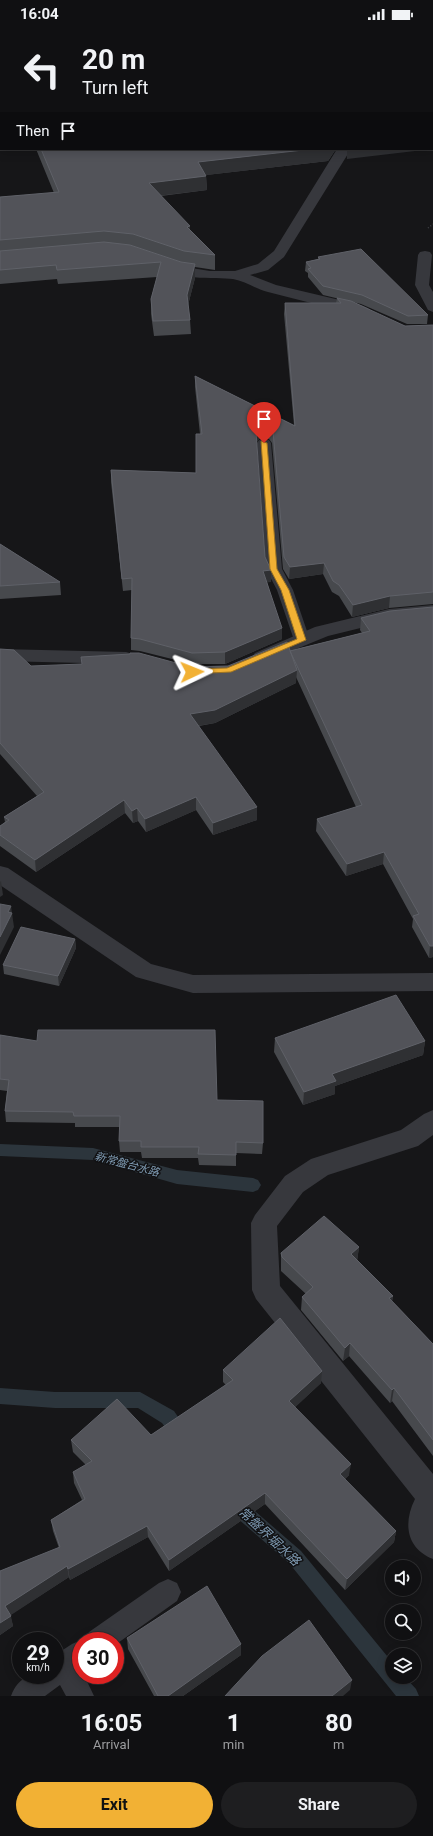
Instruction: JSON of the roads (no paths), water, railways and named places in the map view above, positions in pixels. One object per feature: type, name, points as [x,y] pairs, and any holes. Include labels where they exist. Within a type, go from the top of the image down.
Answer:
[{"type":"street","points":[[154,261],[182,271],[210,276],[236,275],[262,267],[279,254],[343,150]]},
{"type":"street","points":[[425,255],[422,285],[433,307]]},
{"type":"street","points":[[236,275],[272,288],[356,308],[377,318]]},
{"type":"street","points":[[248,663],[322,631],[389,615],[433,611]]},
{"type":"street","points":[[0,655],[140,658]]},
{"type":"street","points":[[0,874],[144,971],[193,984],[433,982]]},
{"type":"street","points":[[433,1121],[409,1138],[320,1167],[294,1184],[264,1223],[266,1290],[432,1496],[424,1513],[423,1531],[433,1544]]},
{"type":"lane","points":[[264,443],[274,569],[285,590],[302,640]]},
{"type":"lane","points":[[111,1632],[168,1592]]},
{"type":"lane","points":[[64,1668],[81,1696]]},
{"type":"lane","points":[[24,1696],[40,1684]]},
{"type":"waterway","name":"新常盤台水路","points":[[0,1150],[93,1154],[177,1177],[253,1185]]},
{"type":"waterway","name":"常盤界堀水路","points":[[0,1396],[55,1400],[140,1400],[168,1417],[182,1436]]},
{"type":"waterway","name":"常盤界堀水路","points":[[235,1505],[295,1557],[409,1696]]}]
